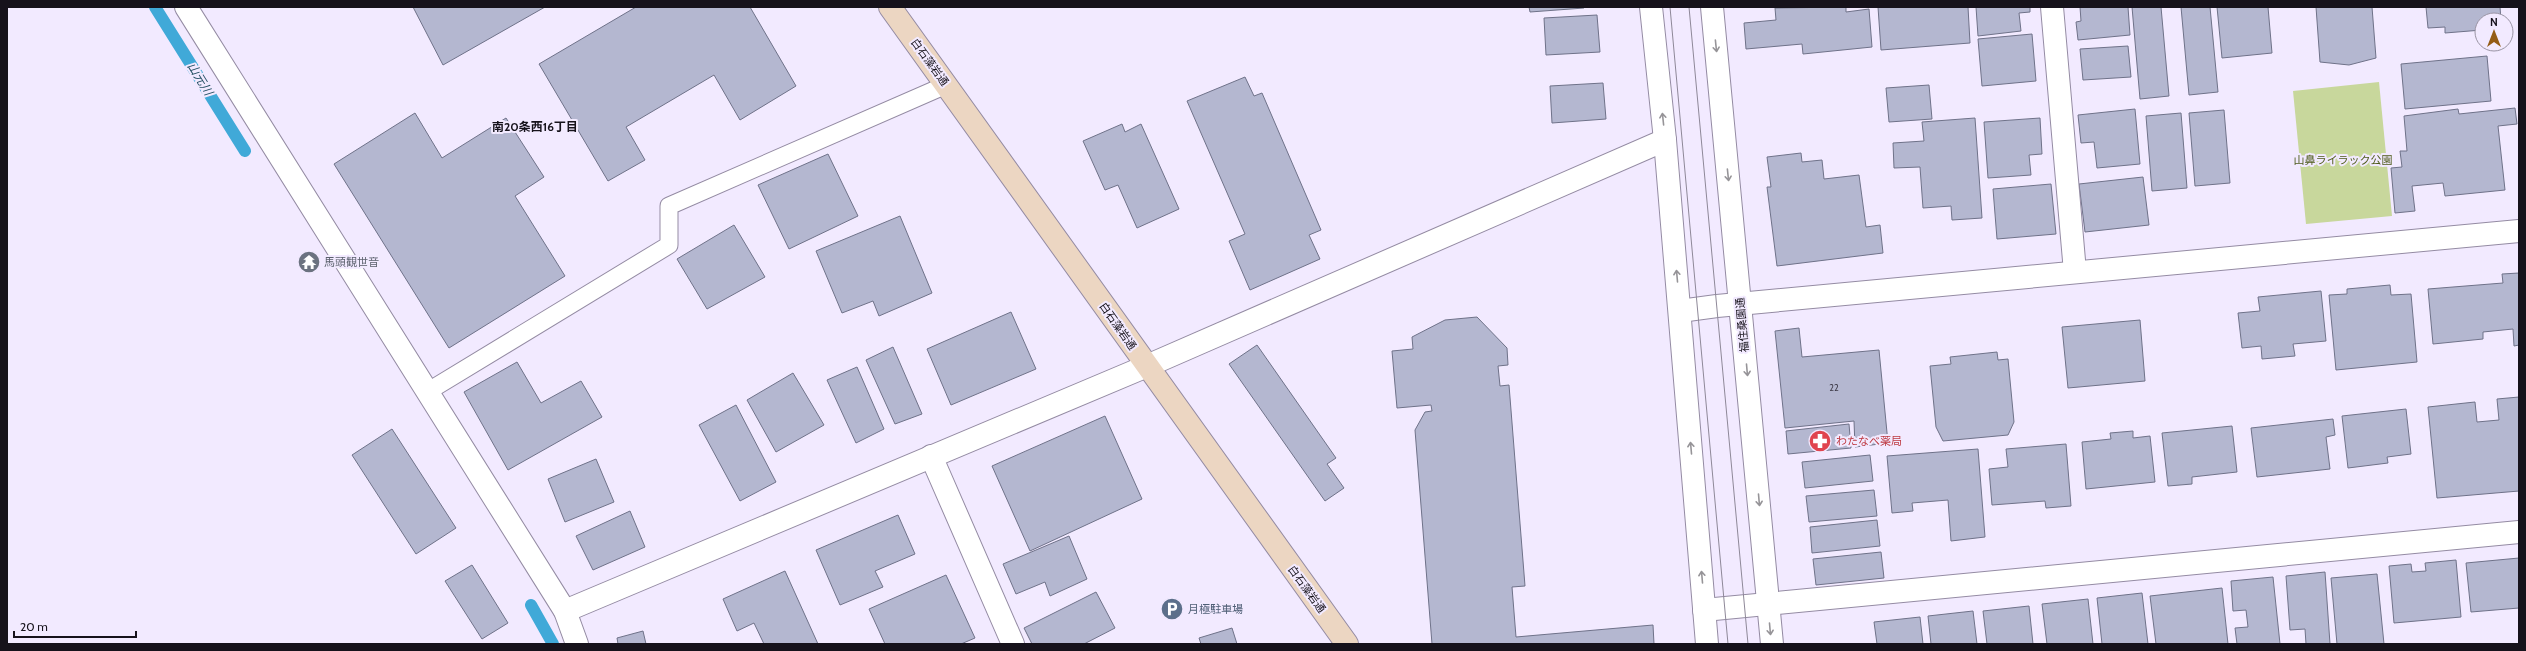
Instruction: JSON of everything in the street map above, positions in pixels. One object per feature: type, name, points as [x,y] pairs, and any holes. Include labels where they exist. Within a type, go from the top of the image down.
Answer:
[{"type":"main road","name":"白石藻岩通","points":[[890,7],[1347,644]]},
{"type":"street","points":[[186,7],[565,611],[577,644]]},
{"type":"street","points":[[1651,7],[1665,140],[1707,644]]},
{"type":"street","name":"福住桑園通","points":[[1712,7],[1772,644]]},
{"type":"street","points":[[2052,7],[2075,272]]},
{"type":"street","points":[[565,611],[1147,366],[1665,140]]},
{"type":"street","points":[[1680,311],[2075,272],[2519,231]]},
{"type":"street","points":[[931,456],[1013,644]]},
{"type":"street","points":[[1704,610],[2519,532]]},
{"type":"lane","points":[[427,392],[669,244],[669,206],[946,85]]},
{"type":"green space","name":"山鼻ライラック公園","points":[[2379,82],[2392,216],[2306,224],[2293,91]]},
{"type":"building","points":[[413,7],[545,7],[443,65]]},
{"type":"building","points":[[636,7],[750,7],[796,86],[740,120],[714,75],[626,127],[645,160],[608,181],[539,64]]},
{"type":"building","points":[[1529,7],[1584,7],[1584,8],[1530,12]]},
{"type":"building","points":[[1846,7],[1846,12],[1869,9],[1872,47],[1803,54],[1802,44],[1746,49],[1744,23],[1776,20],[1775,8]]},
{"type":"building","points":[[1878,7],[1968,7],[1970,43],[1881,50]]},
{"type":"building","points":[[1976,7],[2030,7],[2030,12],[2019,13],[2021,31],[1978,36]]},
{"type":"building","points":[[2080,7],[2128,7],[2130,35],[2078,40],[2076,22],[2081,21]]},
{"type":"building","points":[[2132,7],[2161,7],[2169,96],[2140,99]]},
{"type":"building","points":[[2181,7],[2210,7],[2218,92],[2189,95]]},
{"type":"building","points":[[2217,7],[2268,7],[2272,53],[2222,58]]},
{"type":"building","points":[[2316,7],[2372,7],[2376,58],[2349,65],[2320,62]]},
{"type":"building","points":[[2426,7],[2500,7],[2500,12],[2474,12],[2474,31],[2445,33],[2445,27],[2428,28]]},
{"type":"building","points":[[1597,15],[1600,52],[1546,55],[1544,18]]},
{"type":"building","points":[[2032,34],[2036,81],[1982,86],[1978,39]]},
{"type":"building","points":[[2128,46],[2131,77],[2083,80],[2080,49]]},
{"type":"building","points":[[2487,56],[2491,101],[2405,109],[2401,64]]},
{"type":"building","points":[[1245,77],[1254,96],[1262,93],[1321,230],[1309,235],[1320,259],[1250,290],[1229,241],[1245,234],[1187,101]]},
{"type":"building","points":[[1603,83],[1606,119],[1552,123],[1550,86]]},
{"type":"building","points":[[1929,85],[1932,119],[1889,122],[1886,88]]},
{"type":"building","points":[[2515,108],[2517,124],[2498,126],[2505,190],[2445,196],[2443,183],[2412,186],[2415,211],[2395,213],[2391,168],[2402,167],[2400,151],[2407,151],[2404,116],[2458,109],[2459,114]]},
{"type":"building","points":[[2135,109],[2140,164],[2097,168],[2094,142],[2081,143],[2078,115]]},
{"type":"building","points":[[2224,110],[2230,183],[2195,186],[2189,113]]},
{"type":"building","points":[[415,113],[442,158],[506,118],[544,177],[515,196],[565,276],[449,348],[334,164]]},
{"type":"building","points":[[2181,113],[2187,188],[2152,191],[2146,116]]},
{"type":"building","points":[[1975,118],[1982,218],[1952,220],[1951,206],[1923,208],[1920,167],[1894,168],[1893,143],[1924,141],[1922,122]]},
{"type":"building","points":[[2040,118],[2042,154],[2029,155],[2031,175],[1988,178],[1984,122]]},
{"type":"building","points":[[1122,124],[1125,132],[1141,124],[1179,209],[1137,228],[1118,185],[1105,190],[1083,141]]},
{"type":"building","points":[[1801,153],[1802,162],[1822,160],[1824,179],[1859,175],[1866,227],[1880,225],[1883,253],[1777,266],[1767,187],[1771,187],[1767,157]]},
{"type":"building","points":[[828,154],[858,216],[789,249],[758,185]]},
{"type":"building","points":[[2143,177],[2149,225],[2085,232],[2079,184]]},
{"type":"building","points":[[2051,184],[2056,234],[1997,239],[1993,189]]},
{"type":"building","points":[[900,216],[932,293],[879,316],[873,301],[842,313],[816,251]]},
{"type":"building","points":[[734,225],[765,277],[707,309],[677,259]]},
{"type":"building","points":[[2519,273],[2519,345],[2514,346],[2513,329],[2483,332],[2483,339],[2433,344],[2428,289],[2503,283],[2502,274]]},
{"type":"building","points":[[2390,285],[2391,295],[2411,294],[2417,362],[2336,370],[2329,295],[2347,294],[2347,289]]},
{"type":"building","points":[[2321,291],[2326,341],[2293,344],[2295,356],[2262,359],[2261,346],[2242,348],[2238,313],[2260,311],[2258,297]]},
{"type":"building","points":[[1011,312],[1036,369],[951,405],[927,349]]},
{"type":"building","points":[[1477,317],[1507,348],[1508,365],[1498,366],[1500,386],[1509,385],[1525,586],[1512,587],[1516,637],[1653,625],[1654,644],[1432,644],[1415,430],[1425,412],[1432,411],[1431,405],[1397,408],[1392,351],[1413,349],[1412,337],[1445,320]]},
{"type":"building","points":[[2140,320],[2145,381],[2068,388],[2062,327]]},
{"type":"building","points":[[1799,328],[1802,357],[1879,350],[1888,443],[1855,447],[1854,421],[1785,428],[1775,331]]},
{"type":"building","points":[[1257,345],[1336,458],[1327,464],[1344,488],[1325,501],[1229,364]]},
{"type":"building","points":[[893,347],[922,414],[895,424],[866,360]]},
{"type":"building","points":[[1997,352],[1998,360],[2008,359],[2014,422],[2008,435],[1943,441],[1936,427],[1930,366],[1951,364],[1950,357]]},
{"type":"building","points":[[517,362],[541,403],[581,381],[602,417],[508,470],[464,392]]},
{"type":"building","points":[[857,367],[884,429],[856,443],[827,380]]},
{"type":"building","points":[[793,373],[824,425],[776,452],[747,400]]},
{"type":"building","points":[[2519,397],[2519,491],[2437,498],[2428,407],[2475,402],[2477,422],[2499,420],[2497,399]]},
{"type":"building","points":[[736,405],[776,482],[740,501],[699,425]]},
{"type":"building","points":[[2406,409],[2411,454],[2387,457],[2388,463],[2348,468],[2342,416]]},
{"type":"building","points":[[1105,416],[1142,499],[1030,551],[992,466]]},
{"type":"building","points":[[2333,419],[2335,435],[2326,437],[2330,469],[2257,477],[2251,428]]},
{"type":"building","points":[[1849,424],[1851,448],[1788,454],[1786,431]]},
{"type":"building","points":[[2232,426],[2237,472],[2192,477],[2192,484],[2168,486],[2162,433]]},
{"type":"building","points":[[392,429],[456,528],[416,554],[352,455]]},
{"type":"building","points":[[2133,431],[2133,438],[2150,436],[2155,482],[2086,489],[2082,442],[2111,439],[2110,433]]},
{"type":"building","points":[[2066,444],[2071,506],[2046,508],[2045,501],[1992,505],[1989,469],[2008,467],[2006,449]]},
{"type":"building","points":[[1978,449],[1985,537],[1951,541],[1948,500],[1912,503],[1913,511],[1892,513],[1887,456]]},
{"type":"building","points":[[1870,455],[1873,481],[1805,488],[1802,462]]},
{"type":"building","points":[[596,459],[614,502],[565,522],[548,479]]},
{"type":"building","points":[[1874,490],[1877,516],[1809,522],[1806,496]]},
{"type":"building","points":[[630,511],[645,547],[593,570],[576,536]]},
{"type":"building","points":[[898,515],[915,554],[875,571],[883,587],[840,605],[816,550]]},
{"type":"building","points":[[1877,520],[1880,546],[1812,553],[1810,527]]},
{"type":"building","points":[[1069,536],[1087,579],[1050,596],[1045,582],[1016,594],[1003,564]]},
{"type":"building","points":[[1881,552],[1884,578],[1816,585],[1813,559]]},
{"type":"building","points":[[2519,558],[2519,608],[2471,612],[2466,563]]},
{"type":"building","points":[[2456,560],[2461,617],[2394,623],[2389,566],[2411,564],[2412,572],[2426,571],[2425,563]]},
{"type":"building","points":[[472,565],[508,623],[482,639],[445,581]]},
{"type":"building","points":[[785,571],[818,644],[764,644],[754,623],[737,631],[723,599]]},
{"type":"building","points":[[2325,572],[2330,644],[2306,644],[2305,629],[2290,630],[2286,576]]},
{"type":"building","points":[[2377,574],[2384,644],[2337,644],[2331,578]]},
{"type":"building","points":[[946,575],[975,638],[961,644],[885,644],[869,609]]},
{"type":"building","points":[[2273,577],[2280,644],[2237,644],[2235,628],[2248,627],[2246,610],[2233,611],[2231,581]]},
{"type":"building","points":[[2222,588],[2228,644],[2156,644],[2150,596]]},
{"type":"building","points":[[1096,592],[1115,628],[1084,644],[1032,644],[1024,628]]},
{"type":"building","points":[[2142,593],[2148,644],[2102,644],[2097,598]]},
{"type":"building","points":[[2088,599],[2093,644],[2047,644],[2042,604]]},
{"type":"building","points":[[2029,606],[2033,644],[1987,644],[1983,611]]},
{"type":"building","points":[[1973,611],[1977,644],[1931,644],[1928,616]]},
{"type":"building","points":[[1920,617],[1923,644],[1877,644],[1874,622]]},
{"type":"building","points":[[1232,628],[1237,644],[1201,644],[1199,638]]},
{"type":"building","points":[[643,631],[646,644],[618,644],[617,638]]},
{"type":"waterway","name":"山元川","points":[[155,7],[245,151]]},
{"type":"waterway","name":"山元川","points":[[531,605],[553,644]]},
{"type":"tram line","points":[[1670,7],[1728,644]]},
{"type":"tram line","points":[[1689,7],[1748,644]]},
{"type":"place","name":"馬頭観世音","points":[[309,262]]},
{"type":"place","name":"わたなべ薬局","points":[[1820,441]]},
{"type":"place","name":"月極駐車場","points":[[1172,609]]},
{"type":"district","name":"南20条西16丁目","points":[[535,127]]}]
